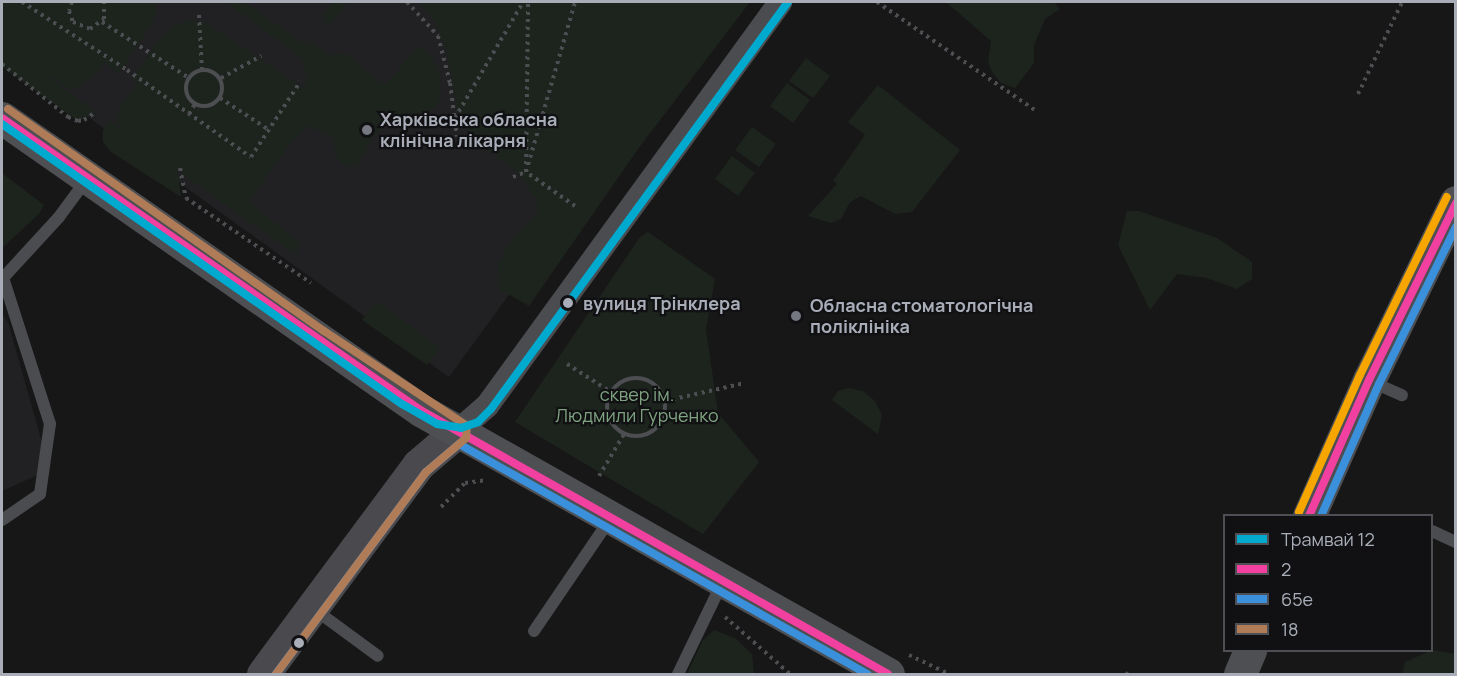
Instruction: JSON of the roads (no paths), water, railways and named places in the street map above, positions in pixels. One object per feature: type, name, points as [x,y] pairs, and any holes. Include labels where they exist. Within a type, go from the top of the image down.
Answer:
[{"type":"main road","points":[[2,118],[423,411],[611,518],[717,593],[888,675]]},
{"type":"main road","points":[[1310,514],[1369,380],[1455,202]]},
{"type":"main road","points":[[1240,675],[1250,652]]},
{"type":"street","points":[[263,675],[311,606],[418,465],[487,406],[780,2]]},
{"type":"lane","points":[[2,520],[40,494],[50,424],[3,278],[59,217],[88,178]]},
{"type":"lane","points":[[1369,380],[1402,396]]},
{"type":"lane","points":[[534,631],[611,518]]},
{"type":"lane","points":[[1433,532],[1455,542]]},
{"type":"lane","points":[[678,675],[717,593]]},
{"type":"lane","points":[[311,606],[378,656]]},
{"type":"tram line","name":"12","points":[[2,124],[402,404],[437,424],[461,428],[478,422],[491,409],[788,2]]},
{"type":"place","name":"Харківська обласна клінічна лікарня","points":[[367,130]]},
{"type":"place","name":"вулиця Трінклера","points":[[568,303]]},
{"type":"place","name":"Обласна стоматологічна поліклініка","points":[[796,316]]},
{"type":"park label","name":"сквер ім. Людмили Гурченко","points":[[637,405]]}]
